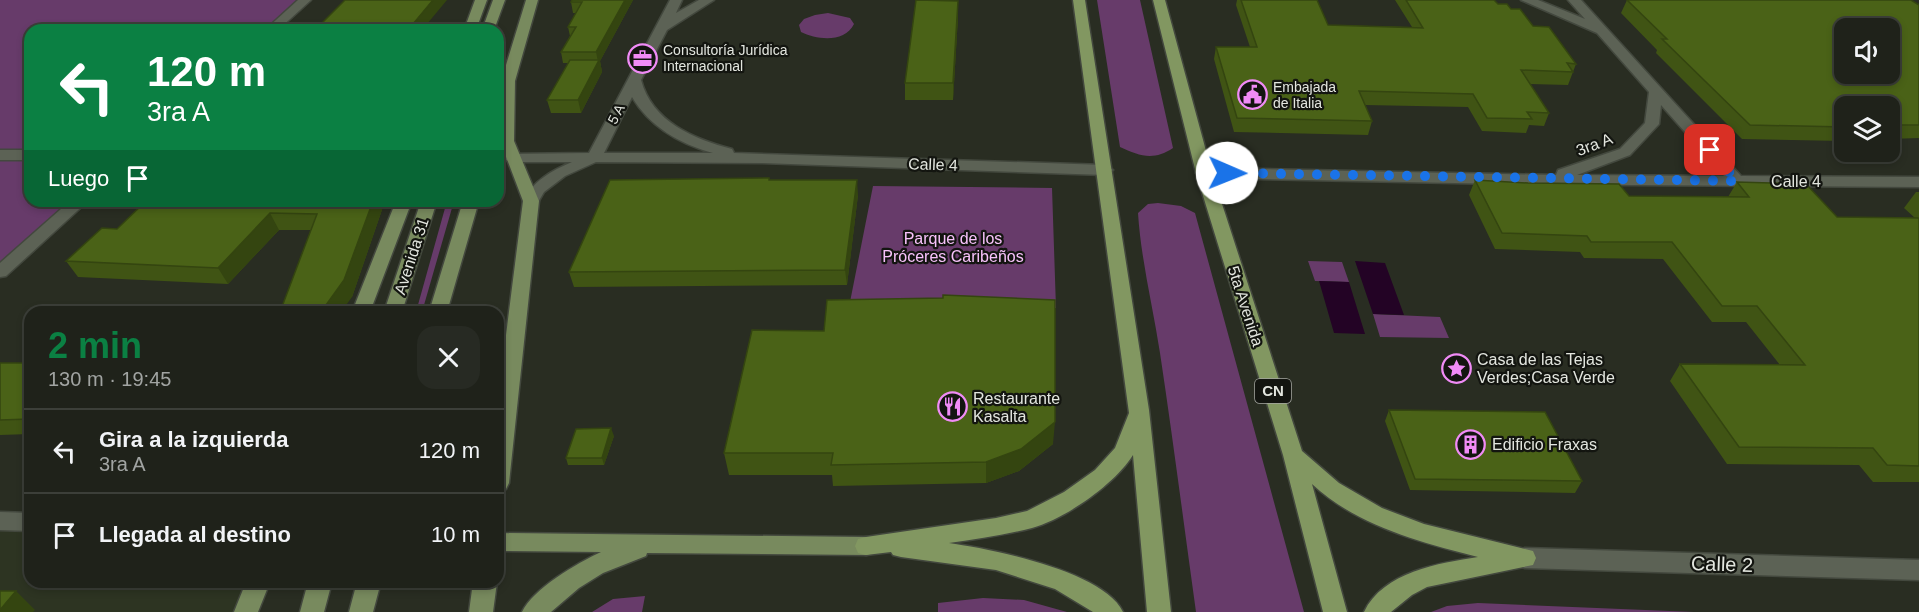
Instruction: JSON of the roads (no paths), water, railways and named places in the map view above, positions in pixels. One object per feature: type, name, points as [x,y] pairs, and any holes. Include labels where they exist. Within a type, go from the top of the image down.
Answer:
[{"type":"highway","points":[[1078,0],[1139,411],[1159,612]]},
{"type":"highway","name":"5ta Avenida","points":[[1159,0],[1204,173],[1293,455],[1335,612]]},
{"type":"highway","points":[[866,546],[996,527],[1032,519],[1072,498],[1103,476],[1124,452],[1139,411]]},
{"type":"highway","points":[[1293,455],[1332,489],[1361,507],[1440,539],[1525,558]]},
{"type":"highway","points":[[866,546],[961,555],[1025,567],[1084,592],[1111,612]]},
{"type":"highway","points":[[1376,612],[1382,603],[1403,588],[1429,576],[1525,558]]},
{"type":"main road","points":[[472,24],[481,0]]},
{"type":"main road","points":[[490,24],[499,0]]},
{"type":"main road","points":[[504,92],[532,0]]},
{"type":"main road","points":[[504,432],[531,201],[507,141],[508,79]]},
{"type":"main road","points":[[363,306],[402,207]]},
{"type":"main road","name":"Avenida 31","points":[[395,306],[427,207]]},
{"type":"main road","points":[[440,306],[469,207]]},
{"type":"main road","points":[[504,542],[866,546]]},
{"type":"main road","points":[[534,612],[566,584],[608,558],[657,544]]},
{"type":"main road","points":[[246,612],[256,588]]},
{"type":"main road","points":[[312,612],[318,588]]},
{"type":"main road","points":[[361,612],[367,588]]},
{"type":"main road","points":[[481,612],[484,588]]},
{"type":"street","points":[[278,24],[305,0]]},
{"type":"street","name":"5 A","points":[[594,157],[676,0]]},
{"type":"street","points":[[660,31],[683,13],[708,0]]},
{"type":"street","points":[[1527,0],[1603,32]]},
{"type":"street","points":[[1574,0],[1737,181]]},
{"type":"street","name":"Calle 4","points":[[634,80],[640,101],[660,123],[699,144],[721,151],[761,158]]},
{"type":"street","name":"3ra A","points":[[1503,179],[1574,171],[1625,152],[1652,124],[1656,90]]},
{"type":"street","points":[[0,155],[24,155]]},
{"type":"street","name":"Calle 4","points":[[512,157],[761,158],[1105,170]]},
{"type":"street","points":[[531,201],[537,189],[560,172],[594,157]]},
{"type":"street","name":"Calle 4","points":[[1204,173],[1503,179],[1919,182]]},
{"type":"street","points":[[0,272],[73,207]]},
{"type":"street","points":[[0,522],[24,522]]},
{"type":"street","name":"Calle 2","points":[[1525,558],[1912,571]]},
{"type":"place","name":"Consultoría Jurídica Internacional","points":[[642,58]]},
{"type":"place","name":"Embajada de Italia","points":[[1252,95]]},
{"type":"place","name":"Casa de las Tejas Verdes;Casa Verde","points":[[1456,368]]},
{"type":"place","name":"Restaurante Kasalta","points":[[952,407]]},
{"type":"place","name":"Edificio Fraxas","points":[[1471,444]]},
{"type":"park label","name":"Parque de los Próceres Caribeños","points":[[953,247]]}]
